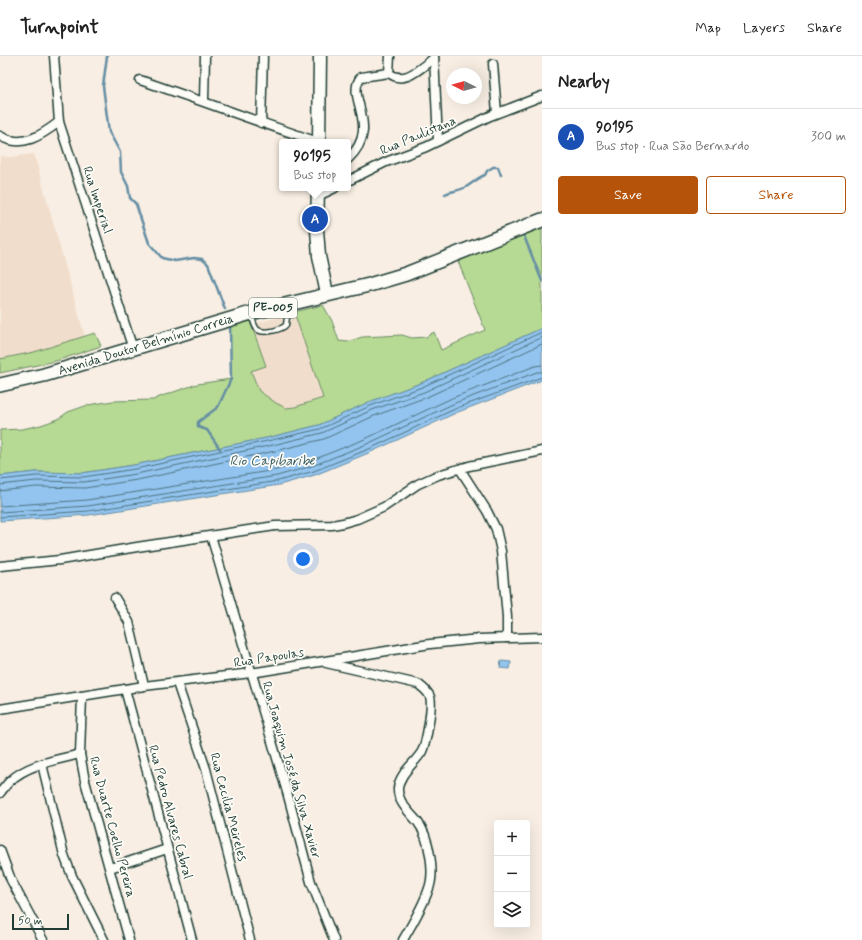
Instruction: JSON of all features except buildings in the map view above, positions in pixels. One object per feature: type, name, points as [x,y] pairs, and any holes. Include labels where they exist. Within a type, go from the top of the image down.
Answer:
[{"type":"main road","name":"Avenida Doutor Belmínio Correia","points":[[0,385],[44,375],[251,313],[369,285],[406,274],[542,220]]},
{"type":"street","name":"Rua Imperial","points":[[54,56],[59,122],[133,349]]},
{"type":"street","points":[[204,101],[205,56]]},
{"type":"street","points":[[261,123],[263,56]]},
{"type":"street","points":[[318,139],[320,56]]},
{"type":"street","points":[[389,73],[390,56]]},
{"type":"street","points":[[351,156],[358,148],[363,134],[362,116],[358,98],[358,82],[361,77],[389,73],[398,78],[406,77],[414,73],[434,57]]},
{"type":"street","points":[[434,57],[438,142]]},
{"type":"street","points":[[493,64],[497,113]]},
{"type":"street","points":[[140,80],[204,101],[261,123],[309,139]]},
{"type":"street","name":"Rua Paulistana","points":[[351,180],[386,162],[438,142],[497,113],[542,96]]},
{"type":"street","points":[[0,136],[9,140],[35,138],[59,122]]},
{"type":"street","points":[[326,191],[317,230],[318,249],[327,294]]},
{"type":"street","points":[[0,566],[60,560],[275,526],[332,525],[343,523],[357,519],[384,507],[427,479],[460,469],[542,451]]},
{"type":"street","points":[[460,469],[488,511],[496,529],[501,551],[508,638]]},
{"type":"street","name":"Rua Joaquim José da Silva Xavier","points":[[211,536],[287,792],[311,882],[334,940]]},
{"type":"street","points":[[116,598],[129,622],[144,686]]},
{"type":"street","name":"Rua Papoulas","points":[[0,709],[144,686],[251,673],[430,644],[479,639],[542,637]]},
{"type":"street","points":[[322,662],[418,684],[426,690],[430,697],[431,704],[426,741],[422,752],[404,773],[398,790],[400,799],[407,811],[421,826],[428,848],[431,872],[429,890],[403,940]]},
{"type":"street","name":"Rua Cecilia Meireles","points":[[177,683],[206,769],[250,940]]},
{"type":"street","name":"Rua Pedro Alvares Cabral","points":[[125,689],[192,940]]},
{"type":"street","name":"Rua Duarte Coelho Pereira","points":[[82,696],[80,754],[85,781],[129,940]]},
{"type":"street","points":[[0,793],[11,780],[23,772],[42,764],[80,754]]},
{"type":"street","points":[[42,764],[64,855],[72,876],[104,940]]},
{"type":"street","points":[[110,868],[168,849]]},
{"type":"street","points":[[0,850],[11,880],[43,940]]},
{"type":"lane","points":[[251,313],[257,329],[260,331],[265,332],[279,329],[286,325],[288,321],[285,305]]},
{"type":"shaded area","points":[[34,154],[85,337],[34,352],[0,359],[0,156],[10,157]]},
{"type":"shaded area","points":[[294,312],[323,398],[295,407],[286,408],[277,404],[259,391],[251,371],[266,366],[251,325]]},
{"type":"green space","points":[[542,228],[542,328],[421,383],[369,402],[319,425],[271,437],[134,465],[82,473],[36,472],[0,476],[0,430],[22,429],[41,425],[58,419],[68,412],[88,405],[113,401],[153,400],[197,384],[231,379],[230,327],[240,323],[250,321],[266,366],[251,371],[259,391],[286,408],[295,407],[323,398],[294,312],[323,305],[332,321],[339,341],[348,342],[362,337],[402,335],[412,338],[426,337],[434,332],[441,350],[485,330],[458,261]]},
{"type":"green space","points":[[95,333],[101,346],[56,361],[0,373],[0,359],[34,352]]},
{"type":"water","name":"Rio Capibaribe","points":[[542,328],[542,380],[458,412],[371,452],[315,475],[279,485],[89,515],[0,521],[0,476],[36,472],[82,473],[134,465],[271,437],[319,425],[369,402],[421,383]]},
{"type":"water","points":[[501,661],[511,662],[510,669],[500,668]]},
{"type":"waterway","points":[[107,56],[103,86],[109,132],[120,152],[121,172],[128,186],[130,198],[136,204],[149,243],[162,258],[175,261],[194,258],[202,259],[208,264],[225,309]]},
{"type":"waterway","points":[[445,194],[462,189],[485,175],[487,171],[493,167],[498,167],[501,175]]},
{"type":"waterway","points":[[524,236],[542,281]]},
{"type":"waterway","points":[[220,449],[207,430],[198,427],[198,422],[218,407],[231,379],[230,327]]},
{"type":"place","name":"90195","points":[[315,219]]}]
